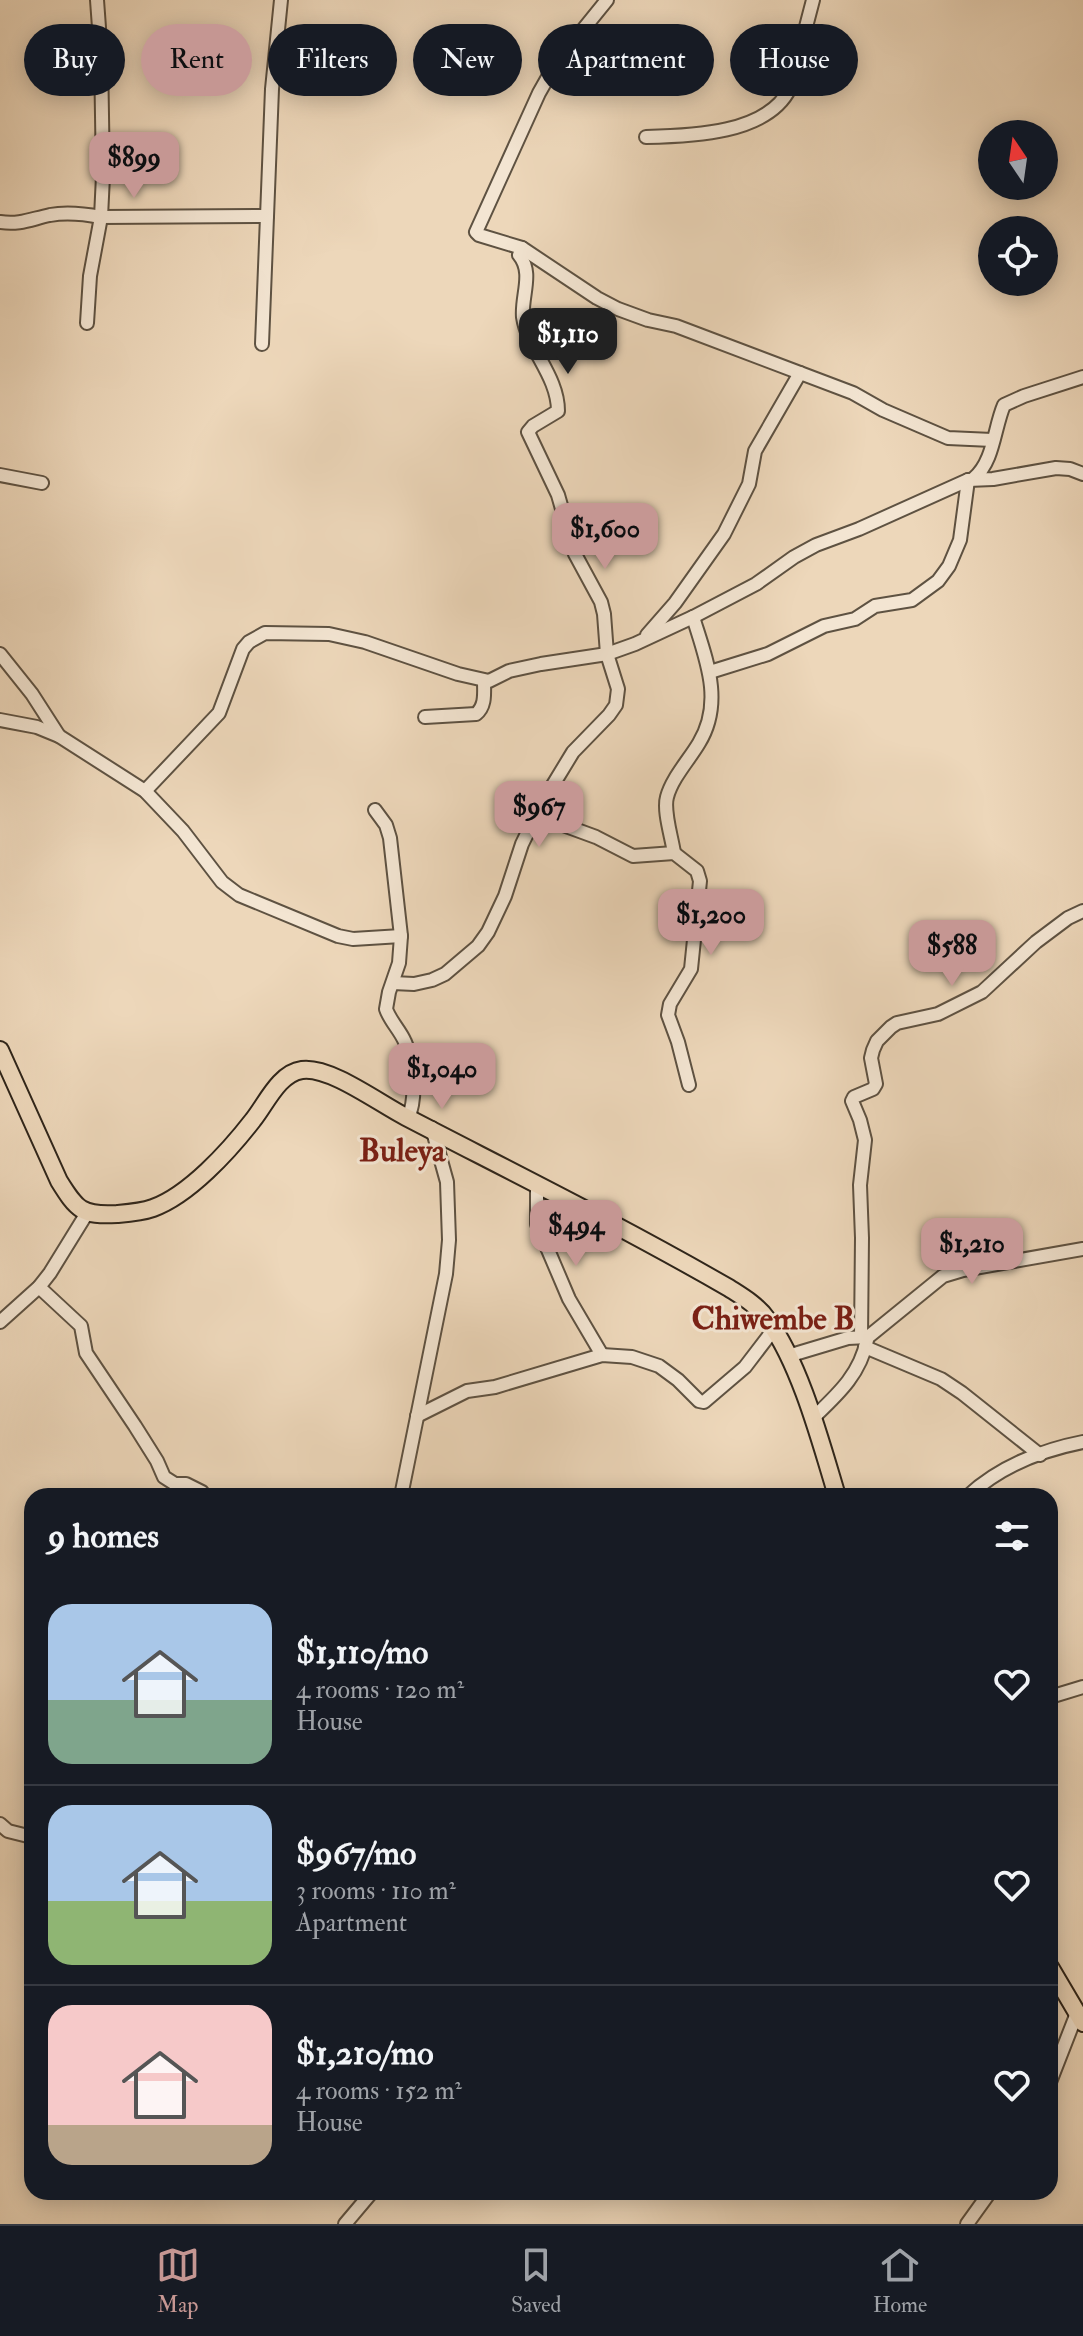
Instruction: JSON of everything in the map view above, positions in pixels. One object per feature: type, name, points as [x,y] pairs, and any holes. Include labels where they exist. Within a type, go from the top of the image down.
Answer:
[{"type":"main road","points":[[0,1050],[4,1074],[59,1181],[69,1197],[87,1213],[103,1215],[143,1210],[183,1192],[239,1138],[281,1082],[297,1071],[319,1070],[537,1183],[752,1303],[774,1329],[788,1356],[834,1488]]},
{"type":"main road","points":[[1058,1981],[1080,2018]]},
{"type":"street","points":[[87,323],[90,276],[101,217],[103,145],[97,0]]},
{"type":"street","points":[[262,344],[272,89],[281,0]]},
{"type":"street","points":[[607,0],[562,56],[539,93],[476,232],[522,248],[618,309],[676,326],[853,393],[883,410],[948,438],[992,440]]},
{"type":"street","points":[[646,137],[724,130],[762,117],[773,109],[790,88],[813,0]]},
{"type":"street","points":[[0,222],[17,224],[54,214],[101,217],[267,216]]},
{"type":"street","points":[[393,983],[414,984],[432,980],[445,974],[478,946],[505,896],[522,844],[536,815],[573,752],[616,705],[618,689],[607,654],[601,602],[575,554],[558,495],[528,432],[558,411],[558,403],[548,372],[534,349],[525,324],[523,314],[527,279],[524,261],[519,255],[522,248]]},
{"type":"street","points":[[635,644],[645,638],[675,603],[724,534],[749,484],[755,451],[800,373]]},
{"type":"street","points":[[145,791],[219,713],[243,649],[265,633],[329,634],[365,642],[484,681],[509,671],[607,654],[693,617],[756,584],[816,545],[971,479],[984,468],[1004,405],[1083,377]]},
{"type":"street","points":[[971,479],[993,479],[1056,468],[1083,474]]},
{"type":"street","points":[[0,475],[42,483]]},
{"type":"street","points":[[710,672],[760,658],[824,626],[855,619],[875,606],[907,602],[938,581],[949,566],[960,540],[971,479]]},
{"type":"street","points":[[674,853],[666,798],[710,719],[712,696],[710,672],[693,617]]},
{"type":"street","points":[[0,654],[32,694],[59,736]]},
{"type":"street","points":[[425,717],[476,714],[483,703],[484,681]]},
{"type":"street","points":[[0,720],[37,727],[59,736],[145,791],[183,831],[222,882],[239,895],[338,936],[353,939],[401,936]]},
{"type":"street","points":[[375,810],[386,825],[390,838],[401,936],[399,963],[386,1009],[404,1039],[409,1055],[414,1093],[408,1118]]},
{"type":"street","points":[[536,815],[596,837],[633,856],[674,853],[697,871],[700,881],[691,969],[670,1004],[668,1015],[689,1085]]},
{"type":"street","points":[[812,1419],[846,1385],[862,1360],[865,1340],[860,1185],[865,1140],[852,1101],[875,1087],[871,1058],[877,1041],[897,1023],[938,1014],[982,992],[1036,942],[1068,918],[1083,911]]},
{"type":"street","points":[[403,1488],[446,1274],[449,1240],[447,1182],[432,1128]]},
{"type":"street","points":[[537,1183],[537,1224],[569,1299],[602,1355]]},
{"type":"street","points":[[0,1322],[39,1287],[87,1213]]},
{"type":"street","points":[[865,1340],[943,1276],[1083,1249]]},
{"type":"street","points":[[39,1287],[81,1326],[86,1353],[135,1426],[164,1477],[175,1484],[194,1488]]},
{"type":"street","points":[[417,1416],[467,1391],[495,1387],[602,1355],[632,1357],[659,1366],[704,1402],[745,1367],[774,1329]]},
{"type":"street","points":[[788,1356],[848,1338],[865,1340],[941,1379],[1040,1455]]},
{"type":"street","points":[[979,1488],[1022,1461],[1083,1442]]},
{"type":"street","points":[[1058,1695],[1083,1687]]},
{"type":"street","points":[[0,1824],[8,1831],[24,1835]]},
{"type":"street","points":[[1058,2065],[1080,2018]]},
{"type":"street","points":[[345,2224],[365,2200]]},
{"type":"street","points":[[967,2224],[984,2200]]},
{"type":"district","name":"Buleya","points":[[402,1151]]},
{"type":"district","name":"Chiwembe B","points":[[773,1319]]}]
